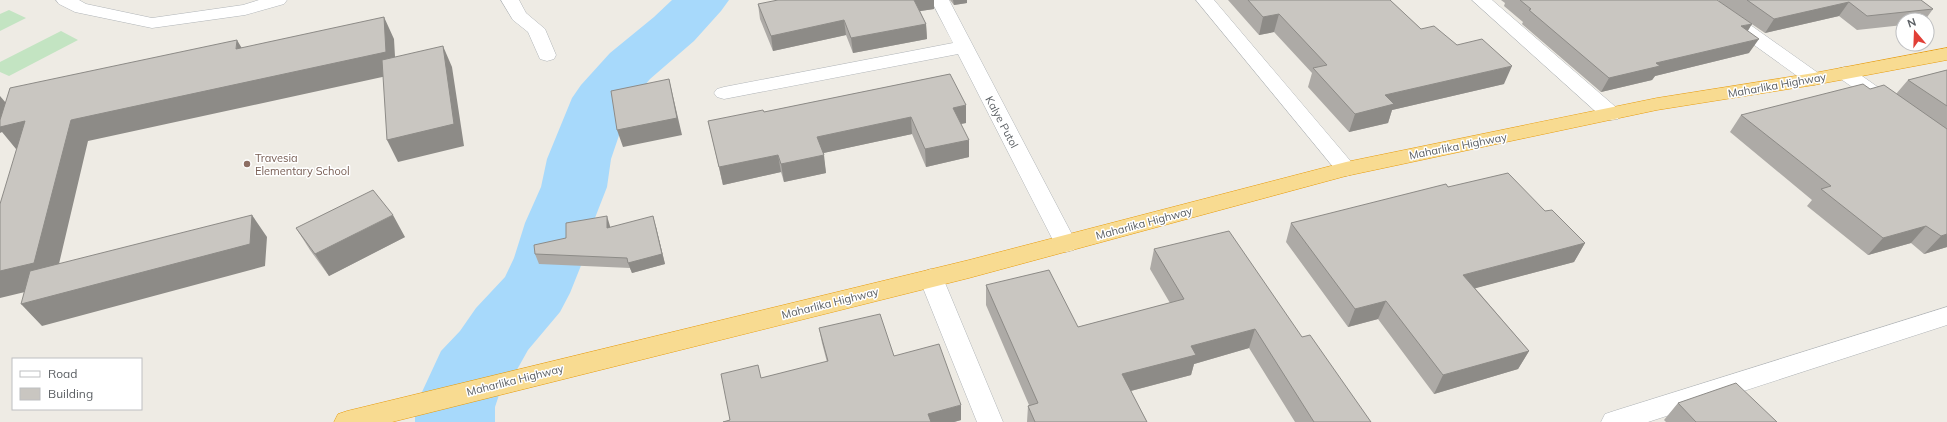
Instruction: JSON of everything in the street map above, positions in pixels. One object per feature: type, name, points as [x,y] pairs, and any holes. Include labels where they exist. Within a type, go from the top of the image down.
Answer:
[{"type":"highway","name":"Maharlika Highway","points":[[347,422],[1066,244],[1346,168],[1657,104],[1814,79],[1947,54]]},
{"type":"street","points":[[65,0],[81,8],[152,23],[245,10],[278,0]]},
{"type":"street","points":[[510,0],[519,16],[536,29],[547,55]]},
{"type":"street","name":"Kalye Putol","points":[[940,0],[1066,244]]},
{"type":"street","points":[[1205,0],[1346,168]]},
{"type":"street","points":[[1480,0],[1611,114]]},
{"type":"street","points":[[1702,0],[1814,79]]},
{"type":"street","points":[[724,93],[963,47]]},
{"type":"street","points":[[1845,73],[1902,113]]},
{"type":"street","points":[[931,278],[990,422]]},
{"type":"street","points":[[1614,422],[1947,316]]},
{"type":"green space","points":[[9,10],[26,18],[0,31],[0,14]]},
{"type":"green space","points":[[61,31],[78,40],[9,76],[0,72],[0,62]]},
{"type":"building","points":[[778,0],[914,0],[926,24],[851,38],[844,20],[771,36],[758,4]]},
{"type":"building","points":[[1248,0],[1390,0],[1421,29],[1434,26],[1457,45],[1482,39],[1512,66],[1385,95],[1394,104],[1355,114],[1313,68],[1327,65],[1279,14],[1263,17]]},
{"type":"building","points":[[1520,0],[1717,0],[1752,24],[1741,26],[1759,39],[1656,63],[1660,66],[1609,78],[1529,10],[1531,9]]},
{"type":"building","points":[[1747,0],[1921,0],[1933,9],[1867,16],[1849,2],[1774,19]]},
{"type":"building","points":[[384,17],[386,52],[71,120],[34,263],[0,271],[0,204],[25,121],[0,127],[0,120],[10,88],[237,40],[236,49]]},
{"type":"building","points":[[443,46],[454,124],[387,140],[382,60]]},
{"type":"building","points":[[1947,70],[1947,106],[1908,80]]},
{"type":"building","points":[[950,74],[966,105],[953,108],[969,140],[925,149],[911,117],[817,137],[824,155],[781,164],[778,155],[719,167],[708,121],[763,110],[764,112]]},
{"type":"building","points":[[669,79],[677,118],[617,130],[611,91]]},
{"type":"building","points":[[1863,84],[1870,89],[1884,85],[1947,129],[1947,234],[1941,236],[1926,226],[1883,238],[1821,189],[1831,186],[1741,115]]},
{"type":"building","points":[[1508,173],[1545,211],[1552,210],[1585,243],[1463,275],[1529,351],[1443,375],[1386,301],[1355,309],[1291,223],[1446,184],[1448,187]]},
{"type":"building","points":[[373,190],[393,215],[315,254],[296,228]]},
{"type":"building","points":[[252,215],[250,244],[21,304],[30,271]]},
{"type":"building","points":[[607,216],[607,228],[653,216],[662,254],[628,263],[627,258],[535,254],[534,245],[566,238],[566,223]]},
{"type":"building","points":[[1229,231],[1302,337],[1310,335],[1371,422],[1314,422],[1255,329],[1191,346],[1196,355],[1122,374],[1147,422],[1035,422],[1028,406],[1038,403],[986,285],[1049,270],[1078,327],[1184,299],[1154,249]]},
{"type":"building","points":[[880,314],[894,356],[939,344],[961,405],[928,414],[931,422],[723,422],[730,420],[721,374],[758,365],[761,378],[828,361],[819,328]]},
{"type":"building","points":[[1736,383],[1777,422],[1696,422],[1678,403]]},
{"type":"waterway","points":[[455,422],[455,407],[468,373],[487,353],[502,329],[534,293],[549,258],[559,223],[574,187],[579,159],[602,98],[630,66],[674,29],[702,0]]},
{"type":"place","name":"Travesia Elementary School","points":[[247,164]]}]
